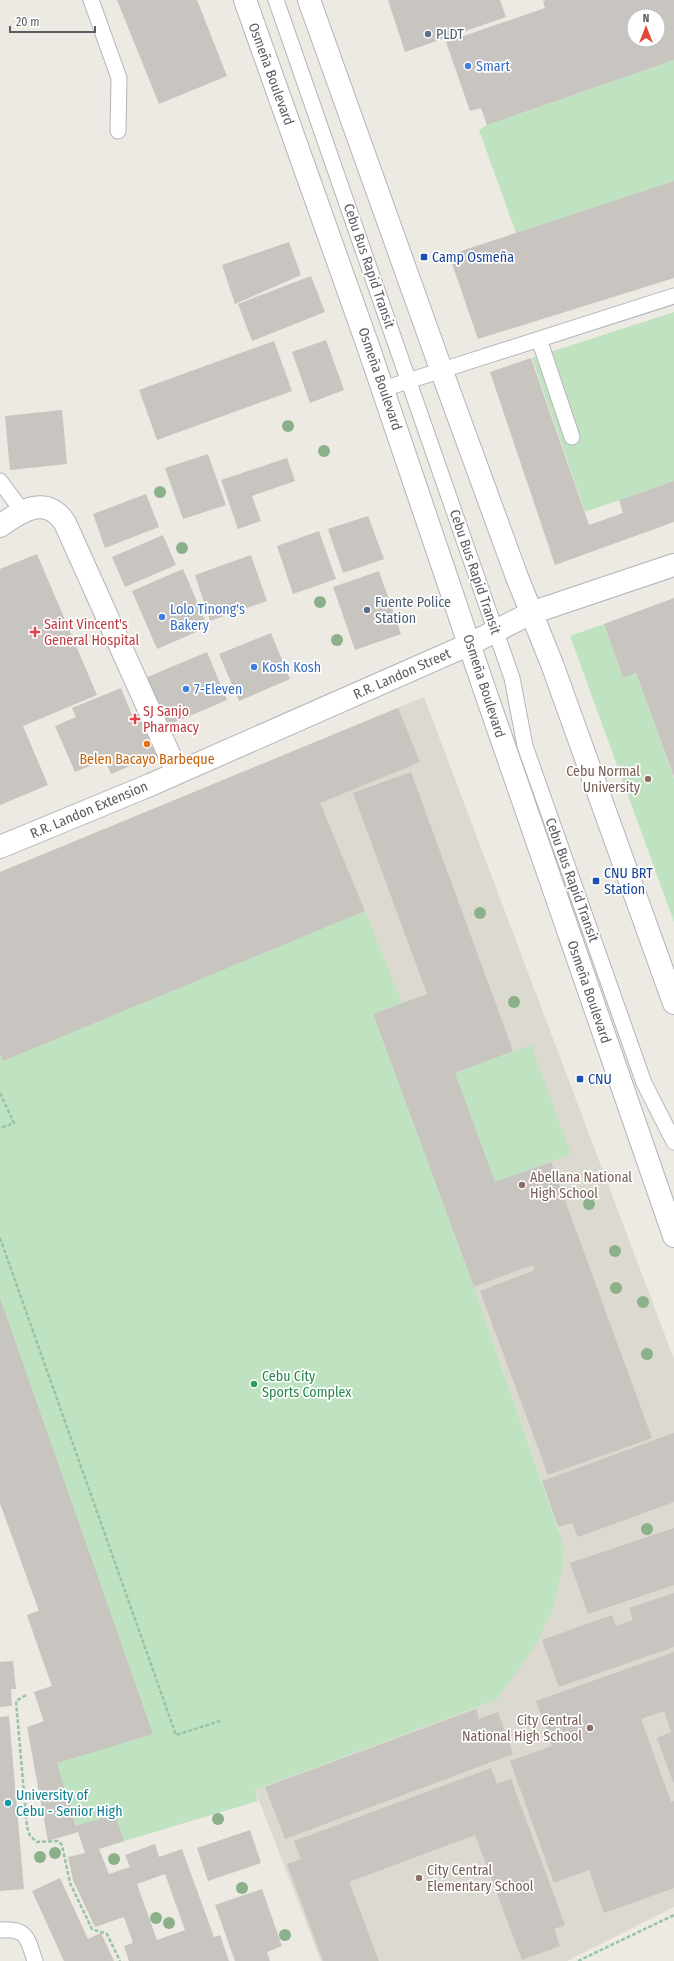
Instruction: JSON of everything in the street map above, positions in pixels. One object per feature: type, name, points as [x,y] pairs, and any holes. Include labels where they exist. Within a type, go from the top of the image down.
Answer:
[{"type":"main road","name":"Osmeña Boulevard","points":[[245,0],[383,389],[674,1236]]},
{"type":"main road","points":[[309,0],[441,369],[552,664],[673,999]]},
{"type":"main road","points":[[0,526],[22,511],[40,506],[59,514],[65,523],[177,772]]},
{"type":"main road","name":"R.R. Landon Street","points":[[177,772],[470,644],[532,613],[674,565]]},
{"type":"main road","name":"R.R. Landon Extension","points":[[0,847],[177,772]]},
{"type":"lane","points":[[91,0],[119,78],[118,131]]},
{"type":"lane","name":"Cebu Bus Rapid Transit","points":[[276,0],[512,678],[524,746],[644,1083],[674,1142]]},
{"type":"lane","points":[[383,389],[441,369],[674,296]]},
{"type":"lane","points":[[539,339],[572,437]]},
{"type":"lane","points":[[0,481],[22,511]]},
{"type":"lane","points":[[0,1930],[14,1929],[22,1931],[29,1941],[35,1961]]},
{"type":"path","points":[[0,1094],[14,1122],[0,1128]]},
{"type":"path","points":[[0,1238],[176,1735],[220,1721]]},
{"type":"path","points":[[26,1695],[16,1701],[27,1827],[30,1836],[37,1842],[58,1842],[62,1845],[70,1883],[92,1929],[107,1934],[120,1961]]},
{"type":"path","points":[[578,1961],[674,1915]]},
{"type":"shaded area","name":"Abellana National High School","points":[[424,697],[674,1359],[674,1907],[567,1961],[321,1961],[255,1790],[496,1700],[563,1568],[564,1546],[558,1527],[474,1287],[373,1014],[336,923],[3,1061],[0,1053],[0,872]]},
{"type":"green space","points":[[674,60],[674,181],[516,233],[479,130],[487,125]]},
{"type":"green space","points":[[674,312],[674,481],[585,512],[532,358]]},
{"type":"green space","name":"Cebu Normal University","points":[[604,624],[623,678],[636,673],[674,778],[674,922],[570,636]]},
{"type":"green space","name":"Cebu City Sports Complex","points":[[365,911],[402,1003],[373,1014],[474,1287],[564,1546],[563,1568],[551,1613],[538,1640],[523,1664],[496,1700],[255,1790],[258,1801],[85,1853],[34,1692],[52,1686],[27,1615],[39,1610],[0,1503],[0,1053],[3,1060]]},
{"type":"green space","points":[[531,1045],[571,1154],[495,1182],[455,1073]]},
{"type":"building","points":[[117,0],[197,0],[227,76],[159,104]]},
{"type":"building","name":"PLDT","points":[[388,0],[500,0],[506,17],[405,52]]},
{"type":"building","points":[[546,0],[674,0],[674,60],[487,125],[481,108],[470,111],[446,42],[545,8],[543,1]]},
{"type":"building","points":[[674,181],[674,278],[478,339],[449,255]]},
{"type":"building","points":[[289,242],[301,275],[235,304],[222,265]]},
{"type":"building","points":[[311,276],[325,312],[252,341],[238,304]]},
{"type":"building","points":[[326,340],[344,390],[310,403],[292,352]]},
{"type":"building","points":[[274,341],[292,391],[157,440],[139,390]]},
{"type":"building","points":[[531,358],[589,525],[623,513],[619,500],[674,481],[674,522],[555,565],[490,372]]},
{"type":"building","points":[[62,410],[67,464],[10,470],[5,416]]},
{"type":"building","points":[[208,454],[226,505],[183,519],[165,468]]},
{"type":"building","points":[[287,458],[295,481],[252,496],[261,521],[238,529],[221,480]]},
{"type":"building","points":[[146,494],[159,527],[105,548],[93,514]]},
{"type":"building","points":[[368,516],[384,559],[343,573],[328,529]]},
{"type":"building","points":[[319,531],[336,579],[293,594],[277,546]]},
{"type":"building","points":[[163,535],[176,565],[125,587],[112,557]]},
{"type":"building","name":"Saint Vincent's General Hospital","points":[[37,554],[97,695],[23,726],[48,785],[0,805],[0,569]]},
{"type":"building","points":[[251,555],[267,601],[210,621],[195,575]]},
{"type":"building","points":[[183,569],[208,627],[157,649],[132,591]]},
{"type":"building","name":"Fuente Police Station","points":[[379,571],[401,634],[355,650],[333,587]]},
{"type":"building","points":[[674,598],[674,777],[636,673],[623,678],[604,624]]},
{"type":"building","name":"Kosh Kosh","points":[[271,633],[290,679],[239,701],[219,654]]},
{"type":"building","name":"7-Eleven","points":[[207,652],[227,700],[166,726],[145,678]]},
{"type":"building","points":[[121,688],[132,715],[138,712],[156,755],[111,774],[105,760],[75,772],[55,726],[76,717],[72,708]]},
{"type":"building","points":[[398,708],[420,762],[320,803],[365,911],[3,1061],[0,1053],[0,872]]},
{"type":"building","points":[[411,772],[513,1051],[455,1073],[495,1182],[551,1162],[652,1438],[548,1475],[480,1291],[535,1270],[533,1265],[474,1287],[373,1014],[427,994],[353,793]]},
{"type":"building","points":[[0,1298],[153,1734],[57,1763],[76,1826],[115,1814],[124,1841],[99,1849],[109,1874],[130,1867],[125,1855],[155,1844],[159,1857],[182,1849],[214,1937],[220,1935],[229,1961],[129,1961],[124,1946],[133,1943],[124,1917],[95,1927],[73,1880],[68,1857],[85,1853],[78,1832],[48,1841],[27,1727],[44,1721],[34,1692],[52,1686],[27,1615],[39,1611],[0,1503]],"holes":[[[165,1874],[185,1930],[157,1940],[137,1884]]]},
{"type":"building","points":[[674,1433],[674,1502],[578,1537],[572,1523],[558,1527],[542,1481]]},
{"type":"building","points":[[674,1528],[674,1585],[588,1614],[570,1563]]},
{"type":"building","points":[[674,1593],[674,1647],[559,1687],[542,1640],[612,1615],[616,1626],[633,1620],[629,1608]]},
{"type":"building","points":[[674,1652],[674,1785],[657,1738],[671,1732],[664,1711],[641,1719],[671,1802],[674,1801],[674,1888],[604,1913],[589,1870],[554,1883],[510,1761],[552,1746],[536,1701]]},
{"type":"building","points":[[13,1661],[16,1689],[11,1689],[12,1706],[0,1707],[0,1662]]},
{"type":"building","points":[[476,1709],[479,1719],[498,1712],[513,1754],[285,1839],[265,1787]]},
{"type":"building","name":"University of Cebu - Senior High","points":[[9,1716],[24,1889],[0,1891],[0,1717]]},
{"type":"building","points":[[491,1768],[497,1784],[511,1779],[565,1925],[554,1929],[560,1946],[522,1960],[475,1835],[349,1882],[379,1961],[323,1961],[287,1864],[301,1859],[294,1841]]},
{"type":"building","points":[[250,1830],[261,1863],[208,1881],[197,1848]]},
{"type":"building","points":[[60,1878],[88,1939],[101,1933],[114,1961],[64,1961],[32,1891]]},
{"type":"building","points":[[262,1889],[282,1946],[267,1952],[270,1961],[235,1961],[215,1905]]},
{"type":"place","name":"PLDT","points":[[428,34]]},
{"type":"place","name":"Smart","points":[[468,66]]},
{"type":"place","name":"Camp Osmeña","points":[[424,257]]},
{"type":"place","name":"Fuente Police Station","points":[[367,610]]},
{"type":"place","name":"Lolo Tinong's Bakery","points":[[162,617]]},
{"type":"place","name":"Saint Vincent's General Hospital","points":[[35,632]]},
{"type":"place","name":"Kosh Kosh","points":[[254,667]]},
{"type":"place","name":"7-Eleven","points":[[186,689]]},
{"type":"place","name":"SJ Sanjo Pharmacy","points":[[135,719]]},
{"type":"place","name":"Belen Bacayo Barbeque","points":[[147,744]]},
{"type":"place","name":"Cebu Normal University","points":[[648,779]]},
{"type":"place","name":"CNU BRT Station","points":[[596,881]]},
{"type":"place","name":"CNU","points":[[580,1079]]},
{"type":"place","name":"Abellana National High School","points":[[522,1185]]},
{"type":"place","name":"Cebu City Sports Complex","points":[[254,1384]]},
{"type":"place","name":"City Central National High School","points":[[590,1728]]},
{"type":"place","name":"University of Cebu - Senior High","points":[[8,1803]]},
{"type":"place","name":"City Central Elementary School","points":[[419,1878]]}]
